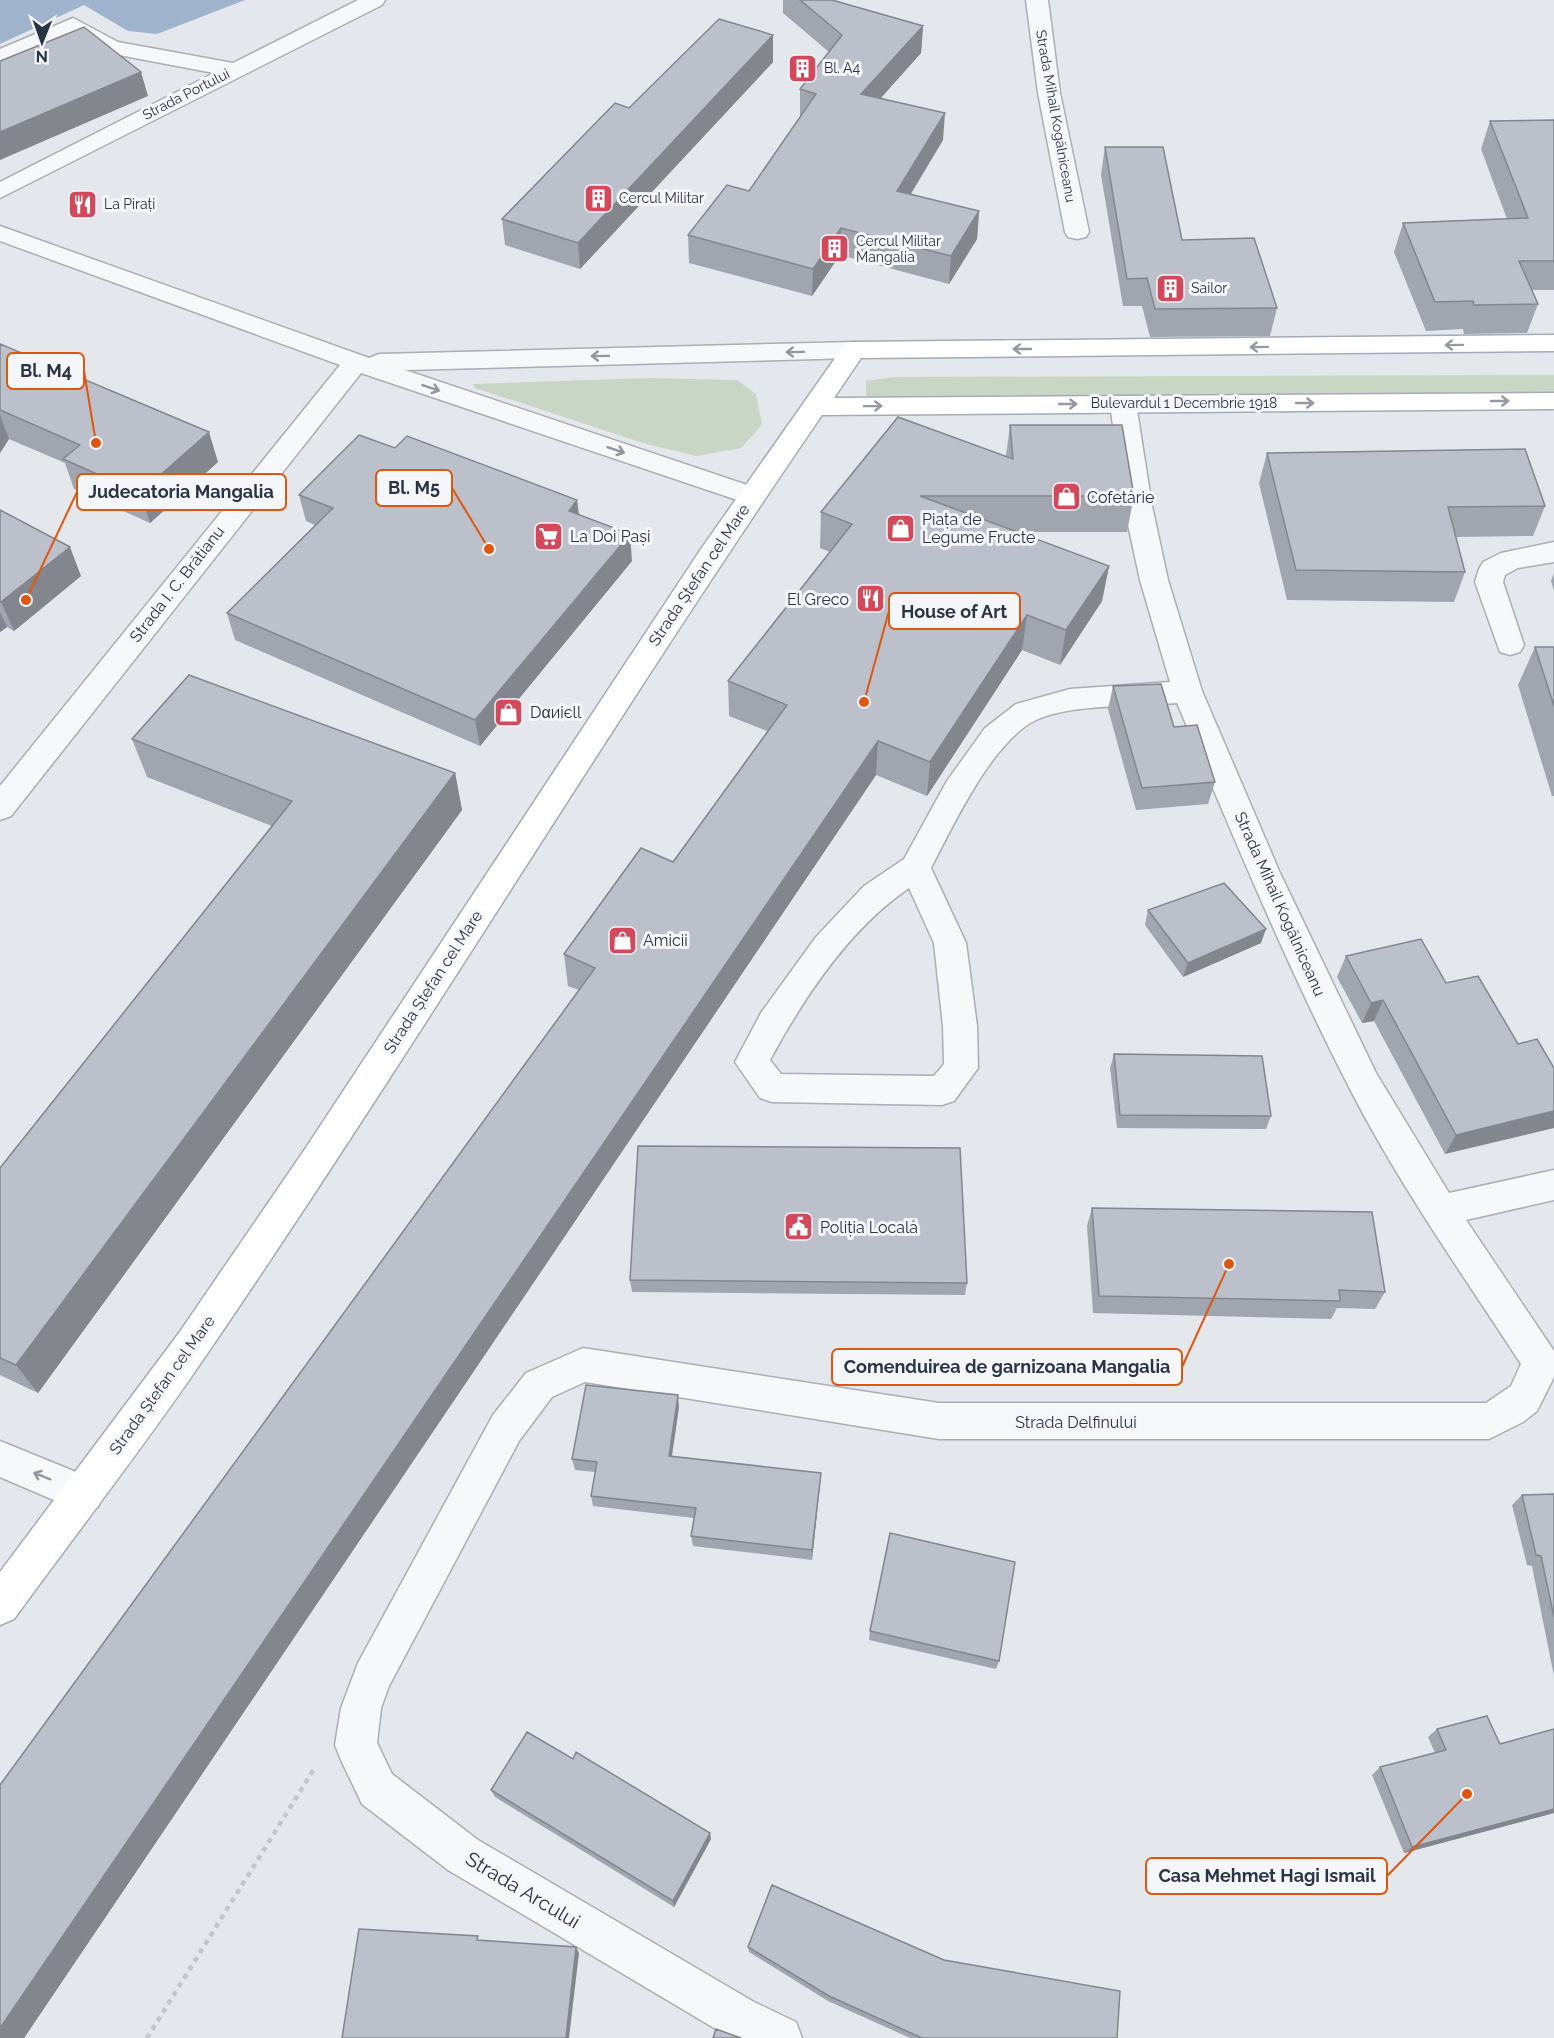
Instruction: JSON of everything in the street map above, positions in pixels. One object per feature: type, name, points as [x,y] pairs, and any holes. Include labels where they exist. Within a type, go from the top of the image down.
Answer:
[{"type":"main road","points":[[854,350],[1554,343]]},
{"type":"main road","name":"Strada Ștefan cel Mare","points":[[0,1605],[192,1345],[317,1160],[752,496],[854,350]]},
{"type":"main road","name":"Bulevardul 1 Decembrie 1918","points":[[814,407],[1553,402]]},
{"type":"street","name":"Strada Portului","points":[[0,191],[374,0]]},
{"type":"street","name":"Strada Mihail Kogălniceanu","points":[[1037,0],[1050,93],[1077,232]]},
{"type":"street","points":[[0,57],[73,25],[111,47],[233,70]]},
{"type":"street","points":[[0,233],[356,362],[752,496]]},
{"type":"street","points":[[356,362],[854,350]]},
{"type":"street","name":"Strada I. C. Brătianu","points":[[0,808],[356,362]]},
{"type":"street","name":"Strada Mihail Kogălniceanu","points":[[1123,404],[1138,506],[1151,569],[1187,690],[1299,950],[1364,1083],[1440,1210],[1547,1360]]},
{"type":"street","points":[[1510,645],[1489,582],[1493,569],[1511,560],[1554,552]]},
{"type":"street","points":[[915,868],[950,943],[960,1026],[962,1068],[942,1091],[772,1088],[752,1062],[773,1023],[827,946],[875,895],[915,868],[958,789],[996,736],[1026,711],[1070,700],[1187,690]]},
{"type":"street","points":[[1440,1210],[1554,1185]]},
{"type":"street","name":"Strada Delfinului","points":[[584,1365],[939,1421],[1297,1422],[1489,1421],[1517,1408],[1535,1383],[1547,1360]]},
{"type":"street","name":"Strada Arcului","points":[[584,1365],[539,1385],[506,1428],[372,1677],[361,1708],[356,1745],[377,1789],[463,1855],[738,2018],[780,2038]]},
{"type":"street","points":[[0,1459],[84,1494]]},
{"type":"path","points":[[147,2038],[316,1767]]},
{"type":"green space","points":[[1554,375],[1554,397],[866,399],[866,381],[893,377]]},
{"type":"green space","points":[[650,378],[737,380],[756,394],[762,425],[741,448],[696,456],[643,443],[475,388],[473,384]]},
{"type":"water","points":[[0,0],[245,0],[157,34],[128,31],[84,5],[0,44]]},
{"type":"building","points":[[800,0],[832,0],[923,26],[861,94],[945,113],[897,191],[979,211],[951,256],[841,228],[813,269],[688,235],[727,185],[749,191],[816,94],[800,89],[842,35]]},
{"type":"building","points":[[719,19],[773,35],[578,243],[502,219],[615,103],[629,108]]},
{"type":"building","points":[[84,27],[141,72],[0,132],[0,61]]},
{"type":"building","points":[[1554,120],[1554,261],[1519,261],[1538,304],[1474,305],[1473,301],[1435,302],[1403,223],[1528,218],[1490,121]]},
{"type":"building","points":[[1105,147],[1163,147],[1182,240],[1254,238],[1277,308],[1155,309],[1147,278],[1127,279]]},
{"type":"building","points":[[0,344],[209,432],[140,493],[63,459],[80,445],[0,410]]},
{"type":"building","points":[[898,417],[1013,459],[1010,425],[1122,425],[1134,496],[920,496],[1109,566],[1066,630],[1027,615],[930,762],[878,741],[0,2028],[0,1785],[595,968],[564,954],[641,848],[673,862],[787,705],[728,681],[852,524],[821,512]]},
{"type":"building","points":[[359,435],[395,448],[407,436],[577,500],[569,511],[630,534],[475,720],[227,613],[333,508],[299,495]]},
{"type":"building","points":[[1525,449],[1545,506],[1448,507],[1465,572],[1296,570],[1267,453]]},
{"type":"building","points":[[0,510],[70,547],[1,602],[0,601]]},
{"type":"building","points":[[1535,647],[1554,647],[1554,706]]},
{"type":"building","points":[[189,675],[455,773],[16,1365],[0,1358],[0,1168],[292,801],[132,739]]},
{"type":"building","points":[[1161,684],[1174,727],[1197,725],[1215,782],[1142,788],[1113,686]]},
{"type":"building","points":[[1224,883],[1266,929],[1188,963],[1148,910]]},
{"type":"building","points":[[1421,939],[1446,983],[1478,976],[1518,1044],[1537,1039],[1554,1068],[1554,1111],[1456,1135],[1383,1000],[1371,1003],[1346,956]]},
{"type":"building","points":[[1114,1054],[1262,1056],[1271,1116],[1120,1115]]},
{"type":"building","name":"Poliția Locală","points":[[638,1146],[960,1148],[967,1283],[630,1280]]},
{"type":"building","points":[[1092,1208],[1372,1212],[1385,1292],[1339,1290],[1340,1301],[1099,1296]]},
{"type":"building","points":[[586,1385],[678,1395],[669,1456],[821,1473],[812,1550],[691,1536],[696,1508],[591,1496],[597,1462],[572,1459]]},
{"type":"building","points":[[1554,1494],[1554,1617],[1541,1556],[1536,1555],[1522,1495]]},
{"type":"building","points":[[890,1533],[1015,1562],[999,1661],[870,1631]]},
{"type":"building","points":[[1487,1716],[1500,1744],[1554,1729],[1554,1809],[1412,1847],[1380,1767],[1446,1750],[1437,1729]]},
{"type":"building","points":[[527,1732],[573,1759],[576,1752],[710,1833],[673,1901],[491,1790]]},
{"type":"building","points":[[772,1885],[944,1960],[1120,1991],[1117,2038],[922,2038],[829,1996],[748,1947]]},
{"type":"building","points":[[359,1929],[478,1936],[477,1940],[576,1947],[566,2038],[342,2038]]},
{"type":"building","points":[[716,2029],[741,2038],[713,2038]]},
{"type":"place","name":"Bl. A4","points":[[803,68]]},
{"type":"place","name":"Cercul Militar","points":[[598,198]]},
{"type":"place","name":"La Pirați","points":[[83,204]]},
{"type":"place","name":"Cercul Militar Mangalia","points":[[835,249]]},
{"type":"place","name":"Sailor","points":[[1170,288]]},
{"type":"place","name":"Bl. M4","points":[[96,443]]},
{"type":"place","name":"Cofetărie","points":[[1066,497]]},
{"type":"place","name":"Piața de Legume Fructe","points":[[901,528]]},
{"type":"place","name":"La Doi Pași","points":[[549,536]]},
{"type":"place","name":"Bl. M5","points":[[489,549]]},
{"type":"place","name":"El Greco","points":[[870,599]]},
{"type":"place","name":"Judecatoria Mangalia","points":[[26,600]]},
{"type":"place","name":"House of Art","points":[[864,702]]},
{"type":"place","name":"Dαиiєll","points":[[509,712]]},
{"type":"place","name":"Amicii","points":[[622,940]]},
{"type":"place","name":"Poliția Locală","points":[[799,1227]]},
{"type":"place","name":"Comenduirea de garnizoana Mangalia","points":[[1229,1264]]},
{"type":"place","name":"Casa Mehmet Hagi Ismail","points":[[1467,1794]]}]
